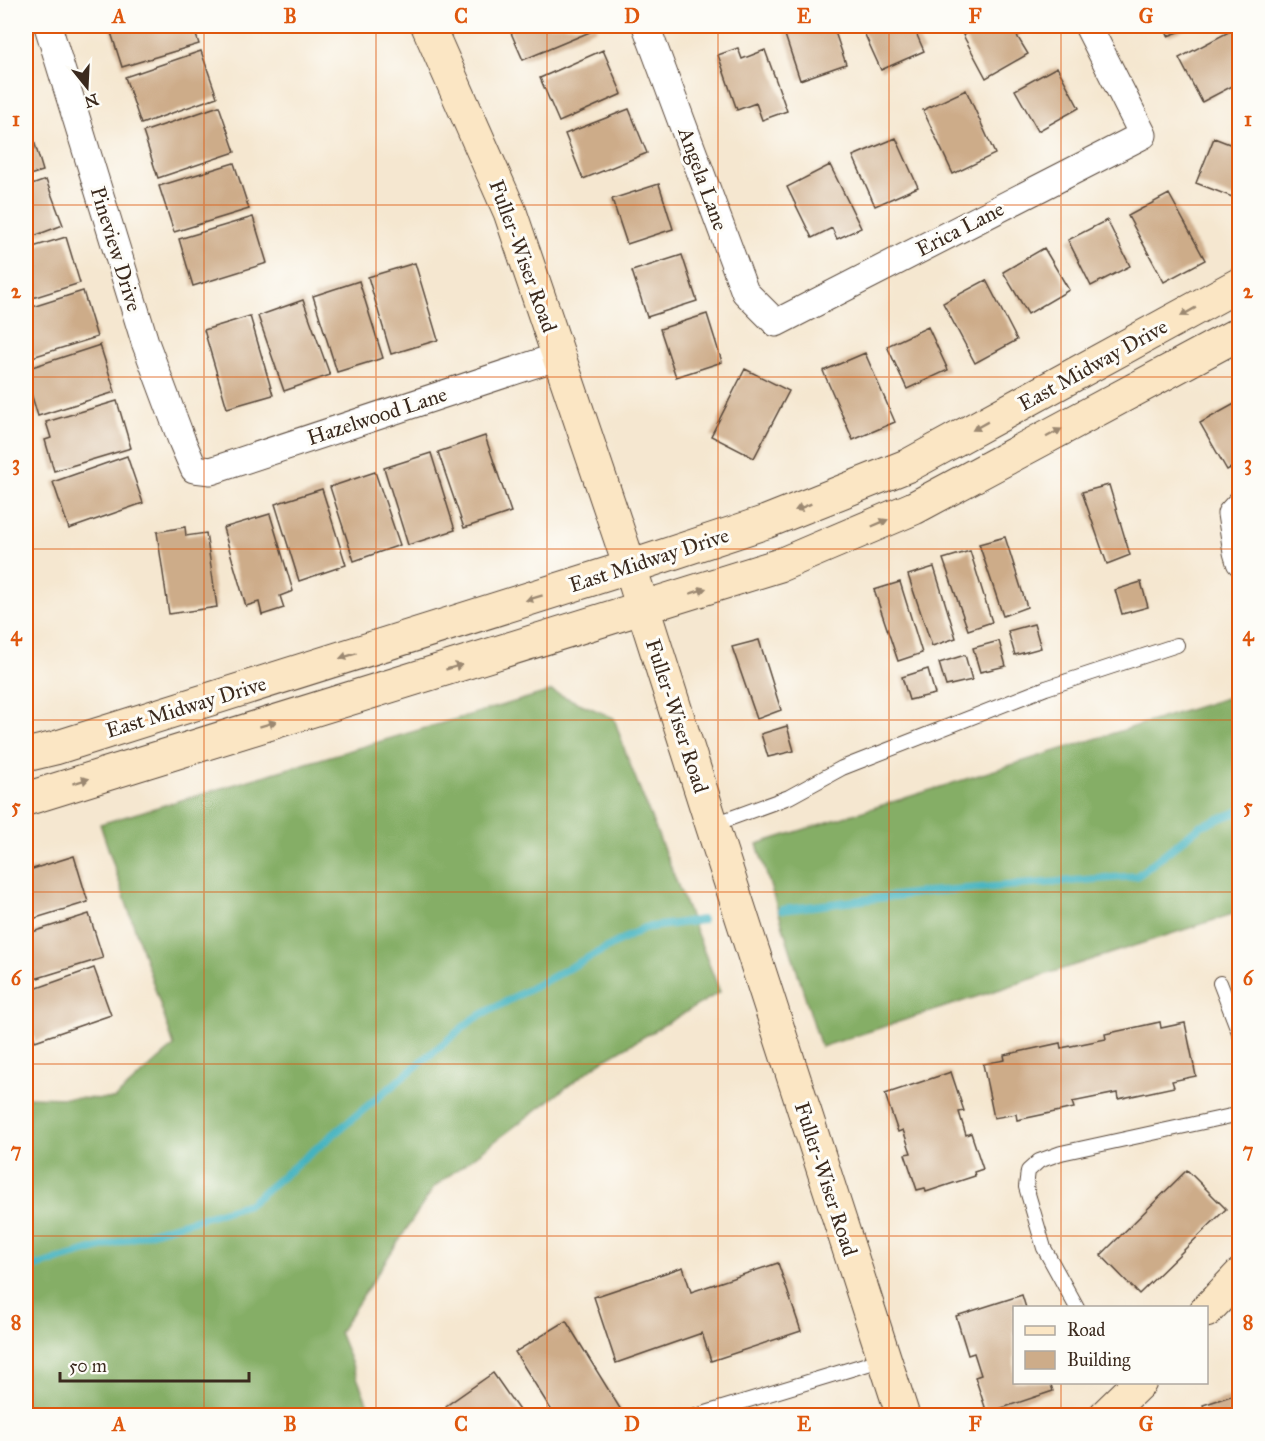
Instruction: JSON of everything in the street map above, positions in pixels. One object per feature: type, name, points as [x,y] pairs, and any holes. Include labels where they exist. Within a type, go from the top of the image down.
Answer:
[{"type":"main road","name":"Fuller-Wiser Road","points":[[428,26],[510,213],[559,356],[630,567],[903,1416]]},
{"type":"main road","name":"East Midway Drive","points":[[26,755],[55,748],[630,567],[766,522],[909,465],[1239,284]]},
{"type":"main road","name":"East Midway Drive","points":[[26,799],[780,565],[914,508],[1239,333]]},
{"type":"main road","points":[[1208,1309],[1239,1275]]},
{"type":"main road","points":[[1105,1416],[1134,1385]]},
{"type":"street","name":"Pineview Drive","points":[[48,26],[145,342],[194,469]]},
{"type":"street","name":"Erica Lane","points":[[776,323],[1143,135],[1088,26]]},
{"type":"street","name":"Angela Lane","points":[[651,27],[745,292],[776,323]]},
{"type":"street","name":"Hazelwood Lane","points":[[194,469],[211,471],[559,356]]},
{"type":"street","points":[[1239,504],[1232,514],[1239,562]]},
{"type":"lane","points":[[712,825],[789,797],[842,768],[1046,688],[1177,645]]},
{"type":"lane","points":[[1220,983],[1239,1035]]},
{"type":"lane","points":[[1076,1306],[1044,1248],[1026,1187],[1028,1171],[1039,1161],[1061,1153],[1239,1114]]},
{"type":"lane","points":[[700,1415],[884,1359]]},
{"type":"green space","points":[[551,691],[614,718],[720,992],[599,1063],[434,1187],[339,1332],[372,1415],[26,1415],[26,1097],[114,1099],[174,1046],[100,824]]},
{"type":"green space","points":[[1239,694],[1239,912],[821,1047],[757,844]]},
{"type":"building","points":[[109,26],[193,26],[199,44],[122,67]]},
{"type":"building","points":[[508,26],[596,26],[597,29],[523,60]]},
{"type":"building","points":[[803,26],[833,26],[846,64],[800,80],[784,32]]},
{"type":"building","points":[[861,26],[913,26],[924,51],[881,70]]},
{"type":"building","points":[[979,26],[1035,26],[1017,36],[1028,54],[986,78],[963,35]]},
{"type":"building","points":[[1164,26],[1195,26],[1168,36]]},
{"type":"building","points":[[1240,26],[1240,82],[1202,102],[1179,58]]},
{"type":"building","points":[[738,48],[742,59],[765,50],[787,111],[762,120],[756,103],[737,110],[718,55]]},
{"type":"building","points":[[603,50],[622,94],[559,122],[540,78]]},
{"type":"building","points":[[201,51],[217,97],[141,124],[125,77]]},
{"type":"building","points":[[1057,67],[1079,108],[1038,131],[1015,90]]},
{"type":"building","points":[[966,90],[995,154],[953,174],[923,110]]},
{"type":"building","points":[[219,106],[235,152],[158,178],[143,132]]},
{"type":"building","points":[[629,109],[647,153],[583,179],[565,134]]},
{"type":"building","points":[[29,124],[43,171],[26,176],[26,125]]},
{"type":"building","points":[[896,138],[918,187],[875,206],[853,156]]},
{"type":"building","points":[[1214,138],[1240,148],[1240,200],[1196,183]]},
{"type":"building","points":[[234,163],[249,209],[174,232],[159,186]]},
{"type":"building","points":[[830,165],[861,228],[837,239],[832,228],[812,238],[787,187]]},
{"type":"building","points":[[46,180],[63,225],[26,239],[26,187]]},
{"type":"building","points":[[659,184],[673,229],[627,244],[612,199]]},
{"type":"building","points":[[1169,194],[1205,260],[1164,282],[1128,216]]},
{"type":"building","points":[[253,217],[267,263],[193,286],[179,239]]},
{"type":"building","points":[[1107,220],[1130,266],[1091,286],[1068,240]]},
{"type":"building","points":[[66,237],[80,283],[26,300],[26,249]]},
{"type":"building","points":[[1044,248],[1069,290],[1028,314],[1003,272]]},
{"type":"building","points":[[682,255],[697,301],[647,317],[632,271]]},
{"type":"building","points":[[415,263],[438,340],[391,354],[368,277]]},
{"type":"building","points":[[986,280],[1017,340],[975,363],[943,303]]},
{"type":"building","points":[[359,281],[383,358],[337,372],[313,296]]},
{"type":"building","points":[[83,291],[97,337],[26,359],[26,309]]},
{"type":"building","points":[[303,300],[330,375],[284,391],[258,316]]},
{"type":"building","points":[[707,314],[722,362],[676,377],[660,329]]},
{"type":"building","points":[[250,316],[273,395],[227,408],[204,330]]},
{"type":"building","points":[[928,327],[948,370],[907,389],[887,346]]},
{"type":"building","points":[[100,345],[115,392],[38,416],[26,377],[26,369]]},
{"type":"building","points":[[865,353],[895,422],[853,440],[823,371]]},
{"type":"building","points":[[745,369],[789,391],[754,458],[711,436]]},
{"type":"building","points":[[117,401],[131,448],[54,471],[45,440],[51,438],[46,422]]},
{"type":"building","points":[[1238,402],[1240,405],[1240,463],[1227,470],[1200,423]]},
{"type":"building","points":[[485,436],[511,512],[464,528],[438,452]]},
{"type":"building","points":[[431,453],[455,530],[408,545],[384,468]]},
{"type":"building","points":[[127,456],[143,503],[69,529],[53,482]]},
{"type":"building","points":[[375,472],[400,545],[354,561],[330,487]]},
{"type":"building","points":[[1109,485],[1130,555],[1107,564],[1082,492]]},
{"type":"building","points":[[322,489],[346,565],[299,581],[275,504]]},
{"type":"building","points":[[270,514],[293,591],[280,596],[284,608],[262,615],[259,602],[246,606],[223,528]]},
{"type":"building","points":[[185,527],[186,536],[206,533],[217,607],[169,614],[157,532]]},
{"type":"building","points":[[1005,537],[1027,607],[1003,616],[979,544]]},
{"type":"building","points":[[970,551],[992,622],[968,630],[943,559]]},
{"type":"building","points":[[934,567],[956,638],[932,646],[908,575]]},
{"type":"building","points":[[900,582],[922,653],[898,661],[874,590]]},
{"type":"building","points":[[1141,582],[1148,607],[1122,614],[1115,590]]},
{"type":"building","points":[[1034,624],[1041,648],[1015,655],[1008,631]]},
{"type":"building","points":[[759,640],[781,710],[757,719],[732,647]]},
{"type":"building","points":[[999,641],[1006,666],[980,672],[973,648]]},
{"type":"building","points":[[965,655],[972,680],[946,686],[939,663]]},
{"type":"building","points":[[928,669],[935,694],[909,700],[902,677]]},
{"type":"building","points":[[787,726],[794,751],[768,757],[761,734]]},
{"type":"building","points":[[74,856],[88,902],[26,921],[26,871]]},
{"type":"building","points":[[89,914],[103,958],[28,981],[26,934]]},
{"type":"building","points":[[94,968],[111,1015],[35,1041],[26,1013],[26,992]]},
{"type":"building","points":[[1160,1022],[1161,1028],[1185,1023],[1196,1076],[1172,1081],[1174,1087],[1118,1099],[1117,1093],[1072,1102],[1074,1108],[1017,1120],[1016,1114],[994,1118],[983,1064],[1005,1060],[1004,1055],[1060,1043],[1061,1048],[1106,1039],[1105,1034]]},
{"type":"building","points":[[951,1072],[964,1111],[959,1112],[966,1135],[971,1133],[983,1169],[974,1172],[975,1176],[926,1192],[925,1188],[917,1190],[905,1154],[911,1153],[903,1130],[898,1132],[885,1094]]},
{"type":"building","points":[[1187,1170],[1226,1209],[1139,1294],[1101,1255]]},
{"type":"building","points":[[778,1263],[801,1331],[711,1361],[702,1333],[616,1363],[594,1297],[683,1267],[691,1292]]},
{"type":"building","points":[[1022,1295],[1025,1306],[1013,1306],[1013,1384],[1051,1384],[1053,1391],[987,1413],[975,1377],[981,1375],[974,1353],[968,1355],[956,1316]]},
{"type":"building","points":[[566,1321],[621,1410],[612,1416],[555,1416],[515,1352]]},
{"type":"building","points":[[493,1373],[523,1416],[453,1416],[446,1406]]},
{"type":"building","points":[[1240,1393],[1240,1416],[1206,1416],[1203,1405]]},
{"type":"waterway","points":[[782,910],[927,892],[1137,876],[1200,826],[1240,811]]},
{"type":"waterway","points":[[26,1269],[249,1204],[472,1020],[644,928],[702,920]]}]
